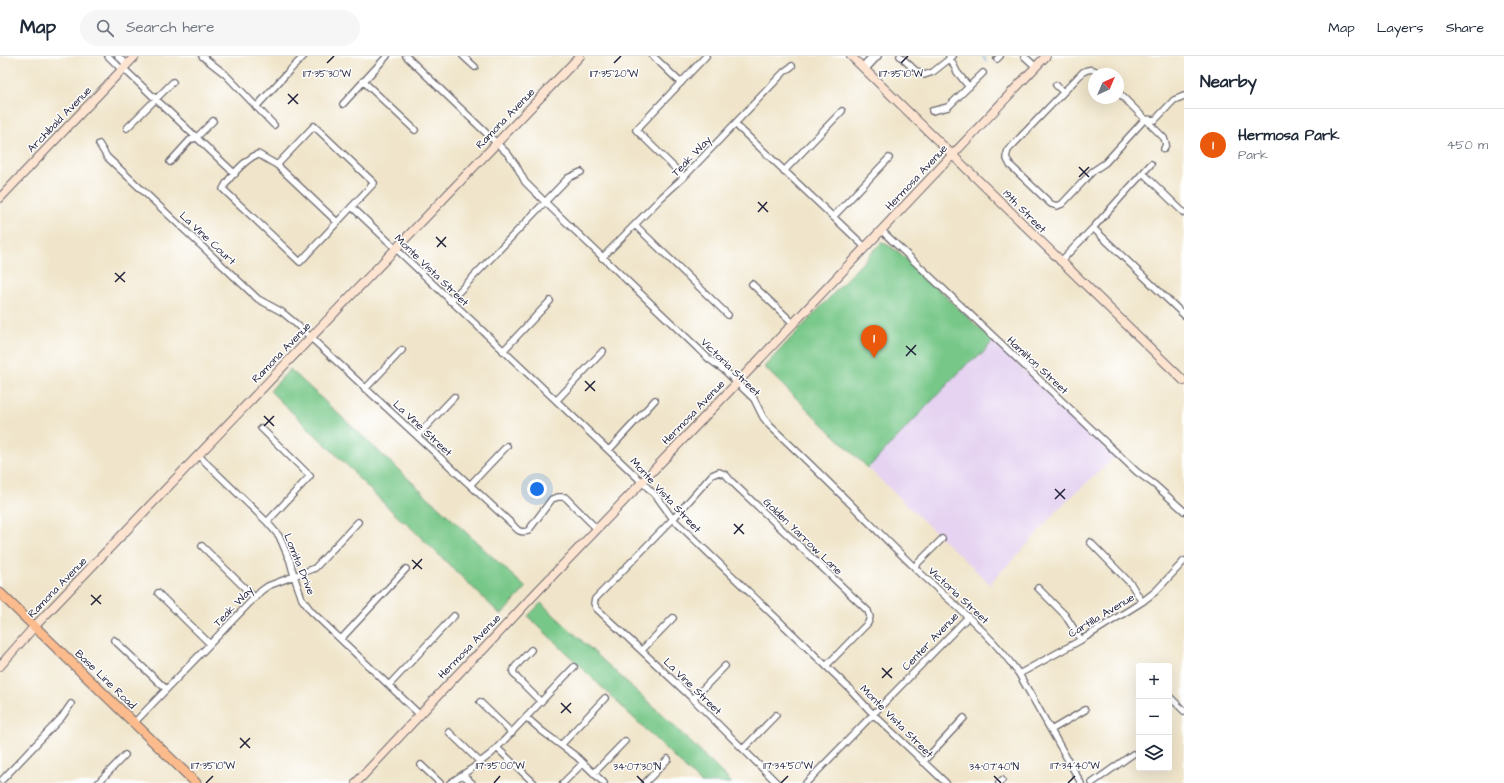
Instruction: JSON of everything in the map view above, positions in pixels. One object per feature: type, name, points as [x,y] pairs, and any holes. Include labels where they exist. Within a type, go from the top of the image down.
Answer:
[{"type":"main road","name":"Base Line Road","points":[[0,593],[196,783]]},
{"type":"street","points":[[108,56],[124,67],[234,174]]},
{"type":"street","points":[[118,56],[124,67]]},
{"type":"street","name":"Archibald Avenue","points":[[0,198],[135,56]]},
{"type":"street","points":[[202,56],[229,79],[274,125]]},
{"type":"street","points":[[256,107],[288,71],[304,56]]},
{"type":"street","points":[[343,104],[387,56]]},
{"type":"street","name":"Victoria Street","points":[[406,56],[508,154],[525,182],[545,202],[602,258],[754,399],[763,417],[770,426],[914,567],[968,616],[995,643],[1019,674],[1080,783]]},
{"type":"street","points":[[463,56],[475,68]]},
{"type":"street","name":"Ramona Avenue","points":[[0,666],[34,627],[580,56]]},
{"type":"street","points":[[653,56],[681,83]]},
{"type":"street","points":[[684,177],[636,130],[706,56]]},
{"type":"street","name":"19th Street","points":[[851,56],[1060,262],[1182,375]]},
{"type":"street","points":[[863,68],[872,56]]},
{"type":"street","points":[[863,68],[878,56]]},
{"type":"street","points":[[900,56],[916,71],[924,75],[933,72],[950,57],[961,77],[969,87]]},
{"type":"street","points":[[1024,56],[1036,67]]},
{"type":"street","name":"Hermosa Avenue","points":[[356,783],[419,714],[472,659],[482,651],[1046,56]]},
{"type":"street","name":"Teak Way","points":[[602,258],[662,197],[684,177],[784,72],[792,66]]},
{"type":"street","points":[[1088,69],[1063,92],[1008,150],[1006,157],[1010,165],[1047,201],[1057,206],[1062,204],[1093,171],[1104,163],[1145,119]]},
{"type":"street","points":[[932,111],[948,107],[983,73]]},
{"type":"street","points":[[364,81],[415,130]]},
{"type":"street","points":[[127,128],[172,82]]},
{"type":"street","points":[[1056,85],[1063,92]]},
{"type":"street","points":[[1145,119],[1154,120],[1174,100],[1184,96]]},
{"type":"street","points":[[1124,98],[1164,138],[1165,147]]},
{"type":"street","points":[[784,171],[842,111]]},
{"type":"street","points":[[170,162],[190,140],[196,138],[213,121]]},
{"type":"street","points":[[735,124],[865,247]]},
{"type":"street","points":[[277,165],[314,126],[374,182],[352,207],[338,222],[300,262],[223,189],[234,174],[252,156],[258,154],[277,165],[338,222]]},
{"type":"street","name":"La Vine Court","points":[[99,144],[107,157],[258,299],[282,312],[310,338]]},
{"type":"street","points":[[833,217],[889,158]]},
{"type":"street","points":[[1060,262],[1093,228],[1150,164]]},
{"type":"street","points":[[450,301],[568,178],[581,172]]},
{"type":"street","points":[[1143,173],[1184,213]]},
{"type":"street","name":"Monte Vista Street","points":[[352,207],[609,450],[657,497],[673,520],[946,783]]},
{"type":"street","points":[[634,225],[728,315]]},
{"type":"street","points":[[1093,228],[1184,314]]},
{"type":"street","name":"Hamilton Street","points":[[881,230],[1137,472],[1156,485],[1184,511]]},
{"type":"street","points":[[752,284],[793,323]]},
{"type":"street","points":[[503,351],[550,301]]},
{"type":"street","name":"La Vine Street","points":[[310,338],[518,531],[528,531],[552,499],[558,497],[565,497],[597,529]]},
{"type":"street","points":[[365,388],[402,350]]},
{"type":"street","points":[[557,400],[603,351]]},
{"type":"street","points":[[417,436],[454,397]]},
{"type":"street","points":[[609,450],[655,400]]},
{"type":"street","points":[[261,428],[310,476],[267,522]]},
{"type":"street","points":[[470,485],[507,446]]},
{"type":"street","name":"Lomita Drive","points":[[198,455],[267,522],[279,536],[285,548],[302,599],[311,610],[419,714]]},
{"type":"street","name":"Golden Yarrow Lane","points":[[673,520],[712,475],[719,472],[726,475],[868,611],[870,617],[868,623],[826,666]]},
{"type":"street","name":"La Vine Street","points":[[673,520],[595,598],[594,603],[596,608],[642,650],[777,783]]},
{"type":"street","name":"Teak Way","points":[[134,723],[268,586],[315,568],[358,522]]},
{"type":"street","points":[[914,567],[942,539]]},
{"type":"street","points":[[1090,542],[1131,584],[1142,602]]},
{"type":"street","points":[[202,546],[255,598]]},
{"type":"street","name":"Cartilla Avenue","points":[[1019,674],[1081,640],[1142,602],[1156,591],[1184,561]]},
{"type":"street","points":[[340,639],[406,569]]},
{"type":"street","points":[[1038,588],[1065,615],[1081,640]]},
{"type":"street","points":[[158,593],[210,644]]},
{"type":"street","points":[[389,685],[454,616]]},
{"type":"street","name":"Center Avenue","points":[[806,783],[968,616]]},
{"type":"street","points":[[642,650],[673,618]]},
{"type":"street","points":[[114,640],[166,689]]},
{"type":"street","points":[[531,650],[515,667],[513,672],[516,678],[541,702]]},
{"type":"street","points":[[693,700],[725,666]]},
{"type":"street","points":[[450,783],[481,763],[574,668]]},
{"type":"street","points":[[561,745],[605,698]]},
{"type":"street","points":[[1172,699],[1184,711]]},
{"type":"street","points":[[480,702],[512,733]]},
{"type":"street","points":[[2,780],[62,717],[71,704]]},
{"type":"street","points":[[1051,730],[1085,710]]},
{"type":"street","points":[[743,749],[776,715]]},
{"type":"street","points":[[526,717],[583,763],[604,783]]},
{"type":"street","points":[[923,762],[964,718]]},
{"type":"street","points":[[449,732],[481,763]]},
{"type":"street","points":[[594,773],[624,741]]},
{"type":"street","points":[[497,748],[534,783]]},
{"type":"street","points":[[1092,783],[1133,754]]},
{"type":"street","points":[[98,783],[125,755]]},
{"type":"street","points":[[645,783],[668,759]]},
{"type":"street","points":[[564,783],[583,763]]},
{"type":"street","points":[[421,765],[440,783]]},
{"type":"street","points":[[463,774],[472,783]]},
{"type":"shaded area","points":[[993,341],[1115,457],[1057,510],[1026,546],[991,582],[992,586],[868,468],[969,362],[982,354]]},
{"type":"green space","points":[[881,243],[886,244],[899,252],[993,341],[982,354],[969,362],[868,468],[764,367]]},
{"type":"green space","points":[[290,369],[526,588],[501,615],[404,521],[403,522],[354,474],[355,473],[270,391]]},
{"type":"green space","points":[[541,603],[669,721],[732,783],[701,783],[528,616]]},
{"type":"waterway","points":[[983,56],[986,61]]},
{"type":"place","name":"Hermosa Park","points":[[874,358]]}]
